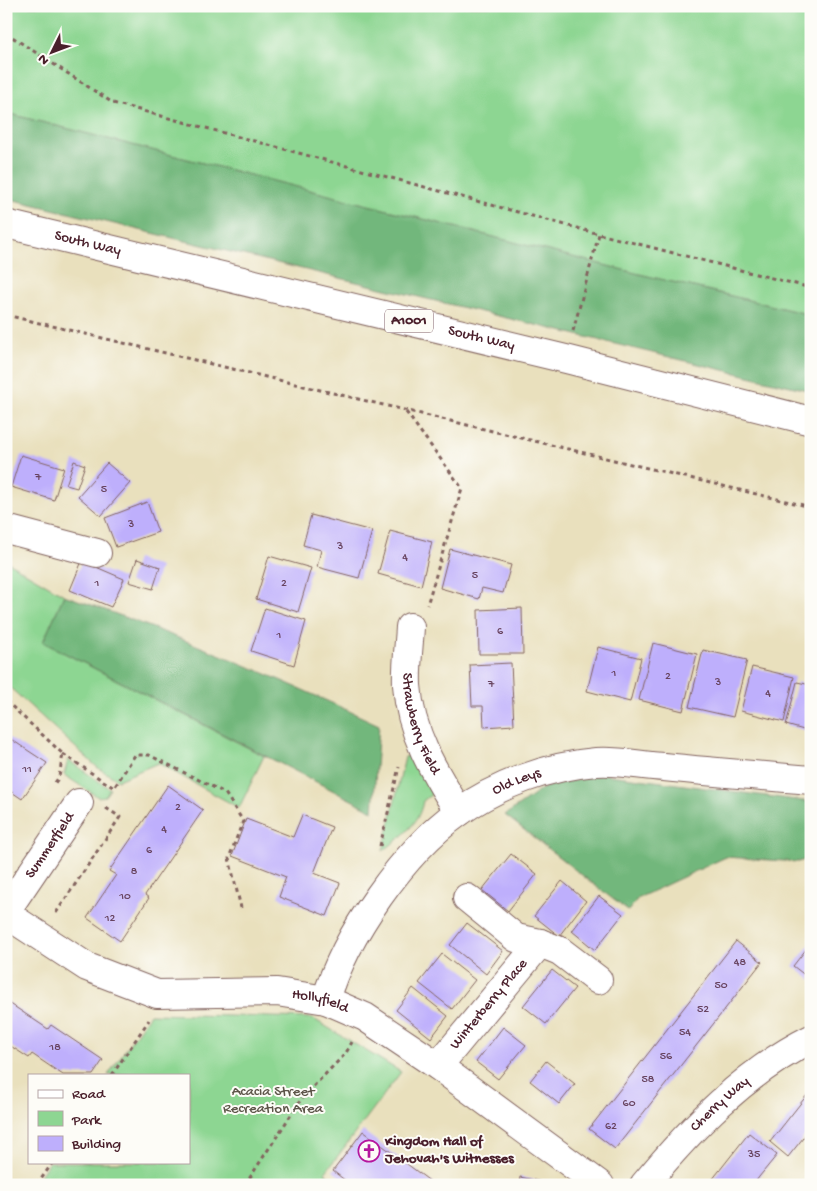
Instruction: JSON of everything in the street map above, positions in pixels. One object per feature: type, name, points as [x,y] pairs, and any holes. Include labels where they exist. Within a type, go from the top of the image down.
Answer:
[{"type":"street","name":"South Way","points":[[6,224],[557,356],[811,421]]},
{"type":"street","points":[[6,529],[96,553]]},
{"type":"street","name":"Strawberry Field","points":[[410,627],[407,684],[414,727],[434,771],[459,812]]},
{"type":"street","name":"Old Leys","points":[[326,1000],[342,958],[378,900],[416,850],[459,812],[500,789],[547,770],[598,762],[811,780]]},
{"type":"street","name":"Summerfield","points":[[6,913],[14,883],[90,804]]},
{"type":"street","points":[[466,898],[516,938],[540,944],[560,952],[598,980]]},
{"type":"street","name":"Hollyfield","points":[[6,913],[40,938],[87,966],[156,994],[277,992],[326,1000],[366,1017],[438,1066],[600,1185]]},
{"type":"street","name":"Winterberry Place","points":[[438,1066],[540,944]]},
{"type":"street","name":"Cherry Way","points":[[644,1185],[715,1107],[784,1052],[811,1039]]},
{"type":"path","points":[[6,34],[113,104],[599,234],[811,288]]},
{"type":"path","points":[[574,330],[599,234]]},
{"type":"path","points":[[6,315],[406,412],[811,507]]},
{"type":"path","points":[[406,412],[462,488],[430,601],[410,627]]},
{"type":"path","points":[[6,702],[63,754],[114,788],[135,755],[149,755],[226,793],[243,821],[229,858],[241,908]]},
{"type":"path","points":[[379,852],[402,754],[414,727]]},
{"type":"path","points":[[54,786],[59,777],[63,754]]},
{"type":"path","points":[[40,938],[120,817],[90,804]]},
{"type":"path","points":[[113,1074],[153,1014],[156,994]]},
{"type":"path","points":[[245,1185],[302,1098],[346,1053],[366,1017]]},
{"type":"path","points":[[38,1185],[52,1164]]},
{"type":"green space","points":[[6,6],[811,6],[811,315],[639,274],[6,113]]},
{"type":"green space","points":[[6,113],[639,274],[811,315],[811,391],[6,198]]},
{"type":"green space","points":[[6,561],[64,595],[43,642],[264,756],[239,808],[158,763],[118,780],[98,768],[6,684]]},
{"type":"green space","points":[[64,595],[144,624],[223,656],[379,725],[373,811],[43,642]]},
{"type":"green space","points":[[414,753],[432,794],[423,801],[418,817],[408,830],[383,851],[405,757]]},
{"type":"green space","points":[[68,760],[110,789],[105,796],[98,797],[64,775]]},
{"type":"green space","points":[[602,774],[811,802],[811,858],[798,862],[726,857],[638,898],[628,911],[505,815],[545,787]]},
{"type":"green space","name":"Acacia Street Recreation Area","points":[[150,1014],[312,1018],[401,1072],[325,1173],[339,1185],[34,1185],[48,1164],[190,1164],[190,1074],[109,1074]]},
{"type":"building","points":[[21,455],[64,468],[54,500],[11,487]]},
{"type":"building","points":[[74,461],[85,465],[77,488],[66,485]]},
{"type":"building","points":[[107,463],[130,483],[101,516],[78,496]]},
{"type":"building","points":[[147,502],[158,532],[116,547],[105,518]]},
{"type":"building","points":[[311,515],[372,531],[359,578],[317,567],[321,550],[303,545]]},
{"type":"building","points":[[390,531],[432,542],[421,586],[378,574]]},
{"type":"building","points":[[450,549],[511,565],[503,593],[482,588],[479,599],[440,588]]},
{"type":"building","points":[[269,556],[311,568],[298,612],[256,599]]},
{"type":"building","points":[[137,559],[160,567],[153,589],[129,582]]},
{"type":"building","points":[[82,561],[124,579],[111,607],[70,590]]},
{"type":"building","points":[[265,608],[306,621],[294,665],[251,651]]},
{"type":"building","points":[[522,608],[523,654],[479,654],[478,610]]},
{"type":"building","points":[[653,643],[697,654],[683,711],[639,700]]},
{"type":"building","points":[[598,647],[641,658],[630,702],[587,691]]},
{"type":"building","points":[[703,650],[747,660],[733,717],[689,707]]},
{"type":"building","points":[[511,663],[514,725],[484,727],[483,706],[472,706],[470,665]]},
{"type":"building","points":[[752,667],[794,677],[784,722],[741,711]]},
{"type":"building","points":[[797,682],[811,685],[811,732],[786,725]]},
{"type":"building","points":[[6,736],[47,763],[22,799],[6,788]]},
{"type":"building","points":[[168,785],[203,810],[145,895],[149,898],[120,941],[87,918],[116,875],[109,871]]},
{"type":"building","points":[[302,815],[332,827],[314,873],[340,883],[327,916],[279,897],[286,877],[232,856],[246,819],[293,837]]},
{"type":"building","points":[[511,854],[537,874],[508,911],[482,890]]},
{"type":"building","points":[[562,881],[586,901],[559,936],[534,916]]},
{"type":"building","points":[[599,896],[623,914],[595,950],[572,931]]},
{"type":"building","points":[[467,923],[503,951],[486,974],[450,945]]},
{"type":"building","points":[[736,941],[762,962],[615,1149],[589,1129]]},
{"type":"building","points":[[811,943],[811,980],[793,966]]},
{"type":"building","points":[[442,954],[475,980],[452,1009],[419,983]]},
{"type":"building","points":[[552,970],[575,988],[546,1024],[523,1006]]},
{"type":"building","points":[[413,988],[448,1016],[431,1038],[396,1010]]},
{"type":"building","points":[[6,1001],[48,1029],[51,1025],[103,1060],[94,1074],[62,1074],[32,1054],[29,1058],[6,1043]]},
{"type":"building","points":[[503,1027],[526,1045],[498,1079],[476,1062]]},
{"type":"building","points":[[546,1061],[575,1084],[559,1104],[530,1081]]},
{"type":"building","points":[[811,1090],[811,1128],[788,1157],[770,1142]]},
{"type":"building","name":"Kingdom Hall of Jehovah's Witnesses","points":[[363,1131],[435,1185],[351,1185],[333,1171]]},
{"type":"building","points":[[749,1133],[777,1155],[753,1185],[708,1185]]},
{"type":"building","points":[[520,1177],[543,1182],[542,1185],[519,1185]]},
{"type":"place","name":"Kingdom Hall of Jehovah's Witnesses","points":[[369,1151]]}]
